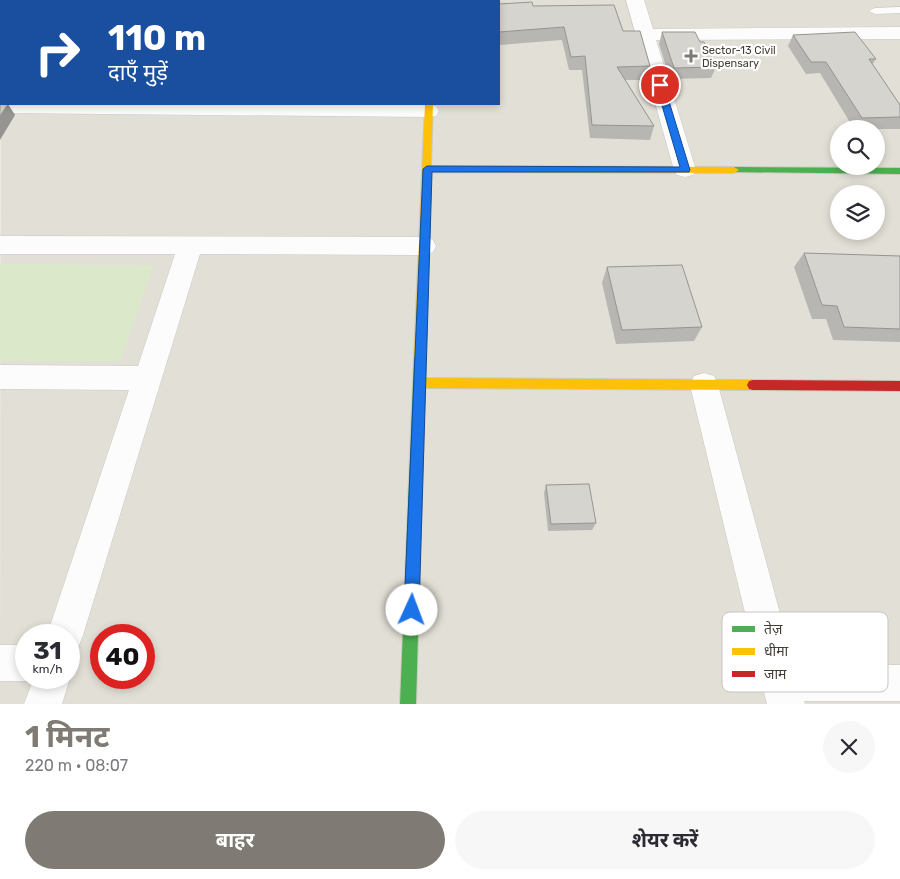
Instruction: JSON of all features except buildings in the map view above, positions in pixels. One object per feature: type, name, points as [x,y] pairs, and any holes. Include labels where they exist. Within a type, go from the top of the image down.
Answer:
[{"type":"street","points":[[635,0],[686,170]]},
{"type":"street","points":[[645,35],[900,33]]},
{"type":"street","points":[[0,107],[229,106],[429,108],[408,704]]},
{"type":"street","points":[[427,169],[900,171]]},
{"type":"street","points":[[0,245],[424,246]]},
{"type":"street","points":[[69,624],[190,246]]},
{"type":"street","points":[[0,378],[147,378]]},
{"type":"street","points":[[420,384],[900,386]]},
{"type":"street","points":[[704,385],[762,612]]},
{"type":"street","points":[[0,663],[15,663]]},
{"type":"street","points":[[43,704],[48,689]]},
{"type":"street","points":[[783,694],[804,692]]},
{"type":"lane","points":[[875,11],[900,10]]},
{"type":"shaded area","points":[[500,0],[900,0],[900,704],[0,704],[1,105],[500,105]]},
{"type":"green space","points":[[0,264],[154,265],[120,362],[0,361]]},
{"type":"traffic: fast","points":[[734,170],[900,171]]},
{"type":"traffic: fast","points":[[408,704],[420,357]]},
{"type":"traffic: slow","points":[[420,357],[429,105]]},
{"type":"traffic: slow","points":[[427,169],[734,170]]},
{"type":"traffic: slow","points":[[420,383],[753,385]]},
{"type":"traffic: jam","points":[[753,385],[900,386]]},
{"type":"place","name":"Sector-13 Civil Dispensary","points":[[691,56]]},
{"type":"route","points":[[412,610],[427,169],[686,170],[660,85]]}]
